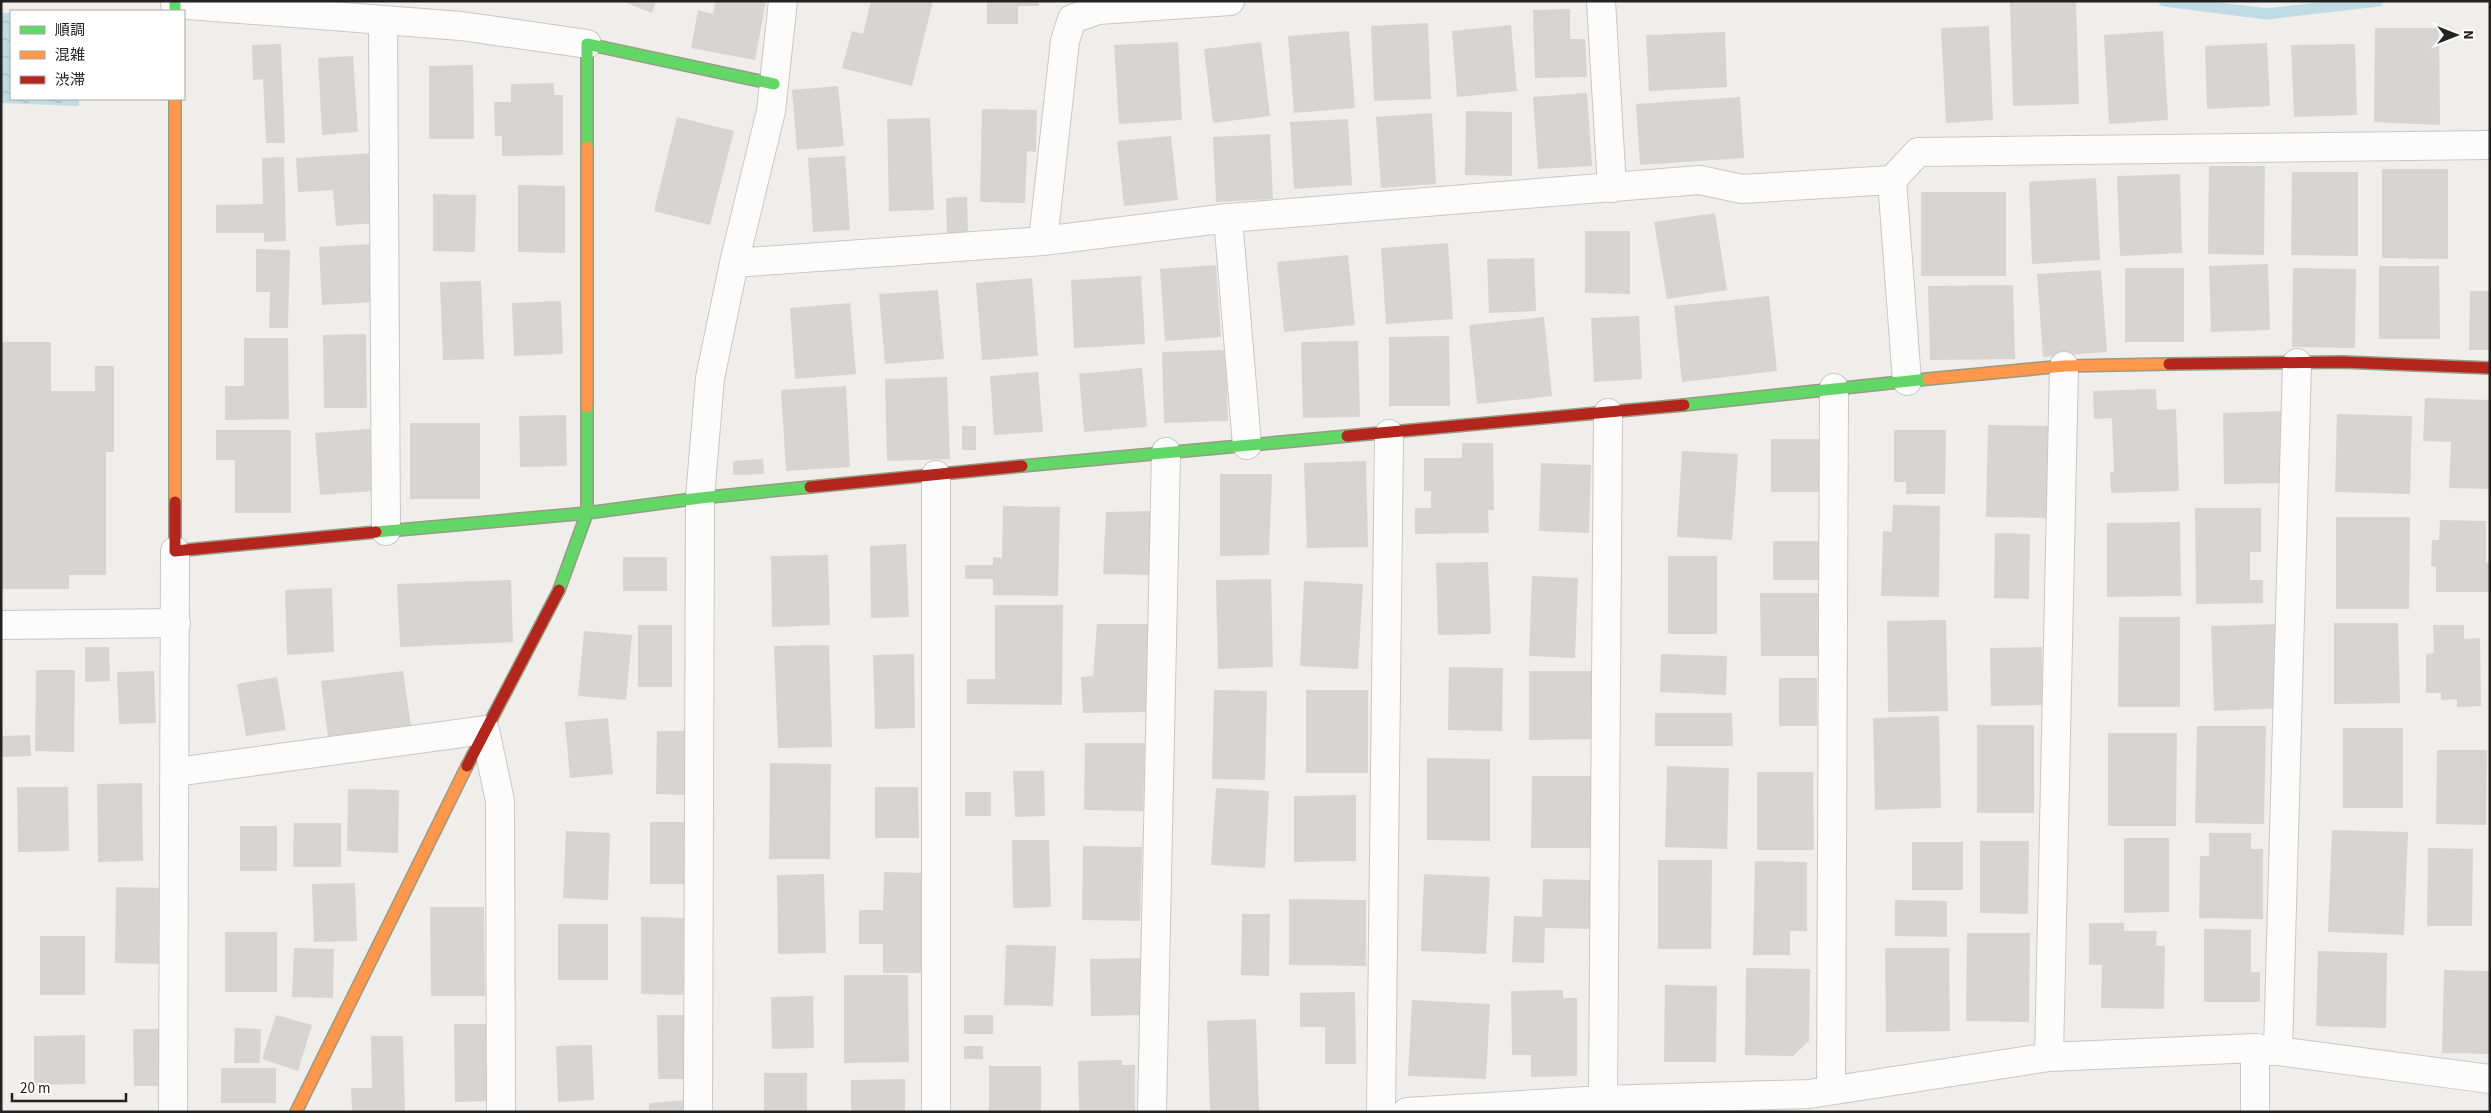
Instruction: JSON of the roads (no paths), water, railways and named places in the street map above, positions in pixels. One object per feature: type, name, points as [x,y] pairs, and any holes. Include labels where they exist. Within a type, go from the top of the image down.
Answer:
[{"type":"street","points":[[698,1112],[700,498],[710,378],[734,262],[771,111],[783,1]]},
{"type":"street","points":[[1043,241],[1065,41],[1072,19],[1098,10],[1230,1]]},
{"type":"street","points":[[1601,1],[1612,188]]},
{"type":"street","points":[[175,5],[382,22],[461,26],[587,44],[774,84]]},
{"type":"street","points":[[382,22],[386,531]]},
{"type":"street","points":[[296,1112],[485,730],[557,596],[587,513],[587,44]]},
{"type":"street","points":[[172,1112],[176,772],[175,100]]},
{"type":"street","points":[[734,262],[1043,241],[1228,218],[1700,180],[1742,189],[1892,180],[1918,152],[2490,145]]},
{"type":"street","points":[[1892,180],[1907,381]]},
{"type":"street","points":[[1228,218],[1247,445]]},
{"type":"street","points":[[175,551],[587,513],[700,498],[1166,452],[1389,434],[1608,413],[1834,388],[2064,366],[2297,362],[2490,368]]},
{"type":"street","points":[[2255,1112],[2267,1049],[2297,362]]},
{"type":"street","points":[[2049,1057],[2064,366]]},
{"type":"street","points":[[1831,1090],[1834,388]]},
{"type":"street","points":[[1603,1100],[1608,413]]},
{"type":"street","points":[[1381,1112],[1389,434]]},
{"type":"street","points":[[1152,1112],[1166,452]]},
{"type":"street","points":[[936,475],[936,1112]]},
{"type":"street","points":[[1,625],[176,623]]},
{"type":"street","points":[[176,772],[485,730]]},
{"type":"street","points":[[485,730],[500,801],[501,1112]]},
{"type":"street","points":[[1406,1112],[1603,1100],[1809,1094],[2049,1057],[2267,1049],[2490,1079]]},
{"type":"water","points":[[1,13],[10,13],[10,100],[79,100],[79,106],[1,103]]},
{"type":"waterway","points":[[2164,1],[2266,14],[2378,1]]}]
